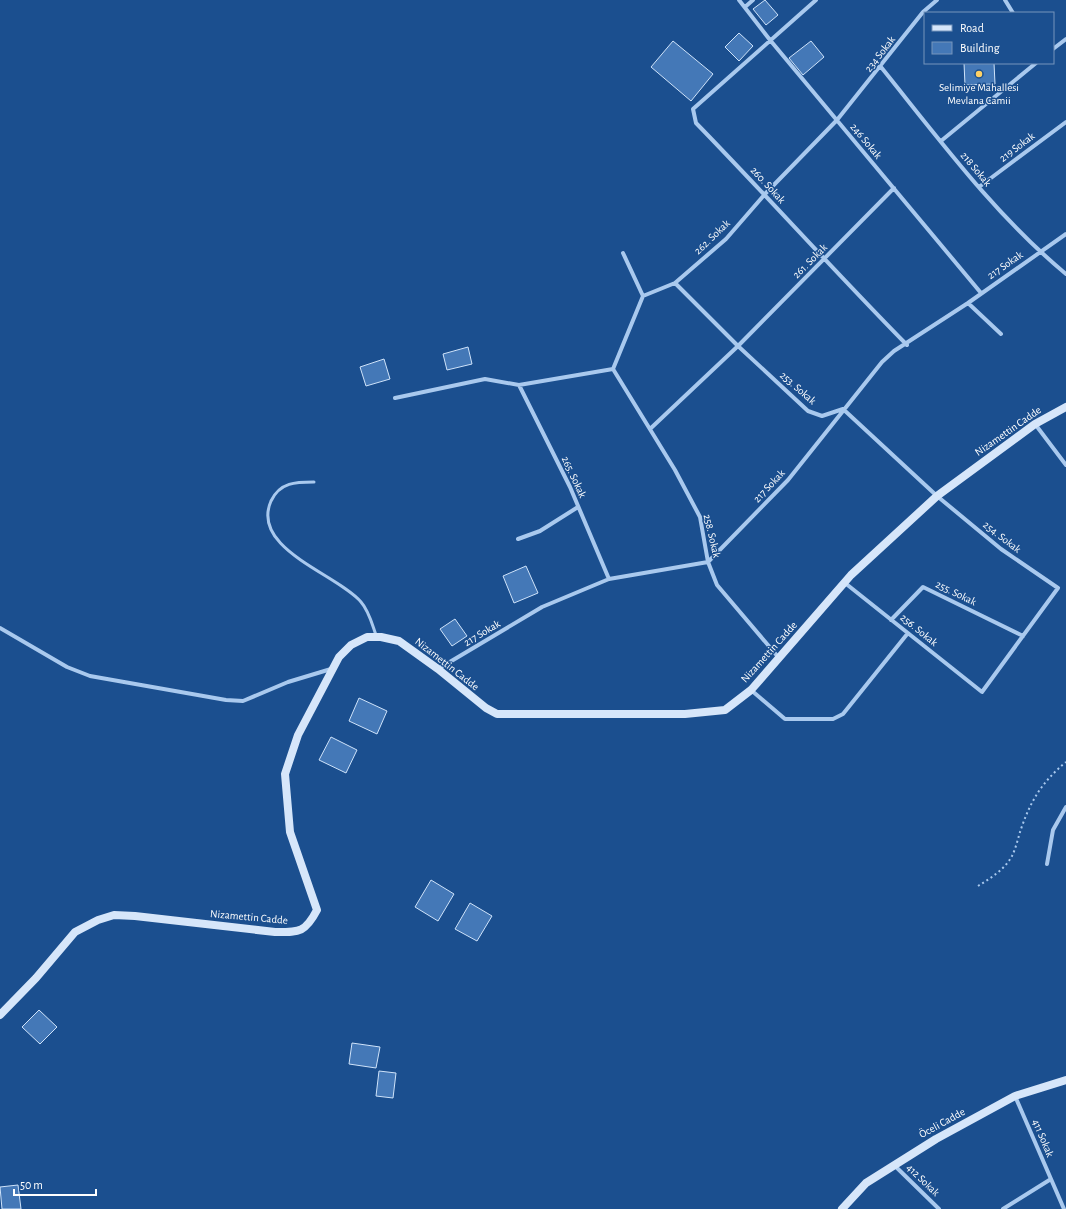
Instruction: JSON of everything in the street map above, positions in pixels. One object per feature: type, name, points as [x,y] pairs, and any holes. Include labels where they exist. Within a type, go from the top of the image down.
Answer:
[{"type":"street","name":"246 Sokak","points":[[739,0],[770,40],[981,293]]},
{"type":"street","points":[[745,7],[754,0]]},
{"type":"street","points":[[770,40],[816,0]]},
{"type":"street","name":"234 Sokak","points":[[837,120],[881,67],[923,12],[937,0]]},
{"type":"street","points":[[1005,0],[1012,12]]},
{"type":"street","points":[[1054,48],[1066,39]]},
{"type":"street","name":"260. Sokak","points":[[770,40],[693,109],[696,123],[765,194],[824,260],[907,345]]},
{"type":"street","points":[[941,141],[1035,64]]},
{"type":"street","name":"218 Sokak","points":[[881,67],[979,187],[1040,252],[1066,274]]},
{"type":"street","name":"262. Sokak","points":[[643,296],[675,283],[726,240],[765,194],[837,120]]},
{"type":"street","name":"219 Sokak","points":[[979,187],[1066,122]]},
{"type":"street","name":"261. Sokak","points":[[650,429],[738,346],[894,188]]},
{"type":"street","name":"217 Sokak","points":[[438,669],[542,607],[609,579],[708,562],[788,480],[882,362],[894,351],[907,345],[1066,234]]},
{"type":"street","points":[[395,398],[484,379],[519,385],[613,369],[643,296],[623,253]]},
{"type":"street","name":"253. Sokak","points":[[675,283],[738,346],[808,411],[822,416],[843,410]]},
{"type":"street","points":[[968,303],[1001,334]]},
{"type":"street","name":"258. Sokak","points":[[613,369],[676,470],[700,517],[708,562],[717,585],[779,658]]},
{"type":"street","name":"265. Sokak","points":[[519,385],[578,506],[609,579]]},
{"type":"street","name":"Nizamettin Cadde","points":[[0,1015],[36,978],[75,932],[98,920],[114,915],[135,916],[275,932],[296,932],[310,924],[317,910],[290,832],[286,774],[298,736],[331,669],[339,657],[352,645],[367,637],[377,637],[399,641],[438,669],[486,708],[496,714],[637,712],[684,714],[725,710],[751,690],[845,583],[937,496],[1034,424],[1066,407]]},
{"type":"street","points":[[843,410],[937,496]]},
{"type":"street","points":[[1034,424],[1066,465]]},
{"type":"street","name":"254. Sokak","points":[[937,496],[1001,549],[1058,588],[1023,636]]},
{"type":"street","points":[[518,539],[540,531],[578,506]]},
{"type":"street","name":"256. Sokak","points":[[845,583],[982,692],[1023,636]]},
{"type":"street","name":"255. Sokak","points":[[892,620],[923,587],[1023,636]]},
{"type":"street","points":[[0,628],[67,667],[90,676],[226,700],[243,701],[288,682],[331,669]]},
{"type":"street","points":[[751,690],[785,719],[833,719],[843,714],[908,633]]},
{"type":"street","points":[[1047,864],[1053,830],[1066,807]]},
{"type":"street","name":"Öceli Cadde","points":[[842,1209],[866,1183],[936,1139],[1015,1096],[1066,1080]]},
{"type":"street","name":"411 Sokak","points":[[1015,1096],[1064,1209]]},
{"type":"street","name":"412 Sokak","points":[[894,1165],[939,1209]]},
{"type":"street","points":[[1003,1209],[1051,1179]]},
{"type":"lane","points":[[314,482],[295,482],[284,485],[278,490],[269,506],[267,517],[269,528],[275,538],[290,551],[345,588],[361,602],[370,617],[377,637]]},
{"type":"path","points":[[978,886],[997,874],[1012,856],[1021,828],[1036,794],[1049,776],[1066,762]]},
{"type":"building","points":[[765,0],[778,15],[766,25],[753,9]]},
{"type":"building","points":[[739,33],[753,46],[739,61],[725,47]]},
{"type":"building","points":[[673,41],[713,74],[691,101],[651,67]]},
{"type":"building","points":[[811,41],[824,57],[803,75],[789,58]]},
{"type":"building","name":"Selimiye Mahallesi Mevlana Camii","points":[[964,64],[994,64],[995,84],[965,85]]},
{"type":"building","points":[[468,347],[472,364],[447,370],[443,354]]},
{"type":"building","points":[[384,359],[390,379],[366,386],[360,367]]},
{"type":"building","points":[[526,566],[538,593],[514,603],[503,576]]},
{"type":"building","points":[[455,619],[467,636],[452,646],[440,629]]},
{"type":"building","points":[[359,698],[387,711],[377,734],[349,721]]},
{"type":"building","points":[[331,737],[357,750],[346,773],[319,760]]},
{"type":"building","points":[[431,880],[454,894],[438,921],[415,907]]},
{"type":"building","points":[[470,903],[492,916],[477,941],[455,929]]},
{"type":"building","points":[[39,1010],[57,1027],[40,1044],[22,1027]]},
{"type":"building","points":[[352,1043],[380,1047],[376,1068],[349,1064]]},
{"type":"building","points":[[379,1071],[396,1073],[393,1098],[376,1096]]},
{"type":"building","points":[[18,1185],[21,1209],[2,1209],[0,1187]]},
{"type":"place","name":"Selimiye Mahallesi Mevlana Camii","points":[[979,74]]}]
